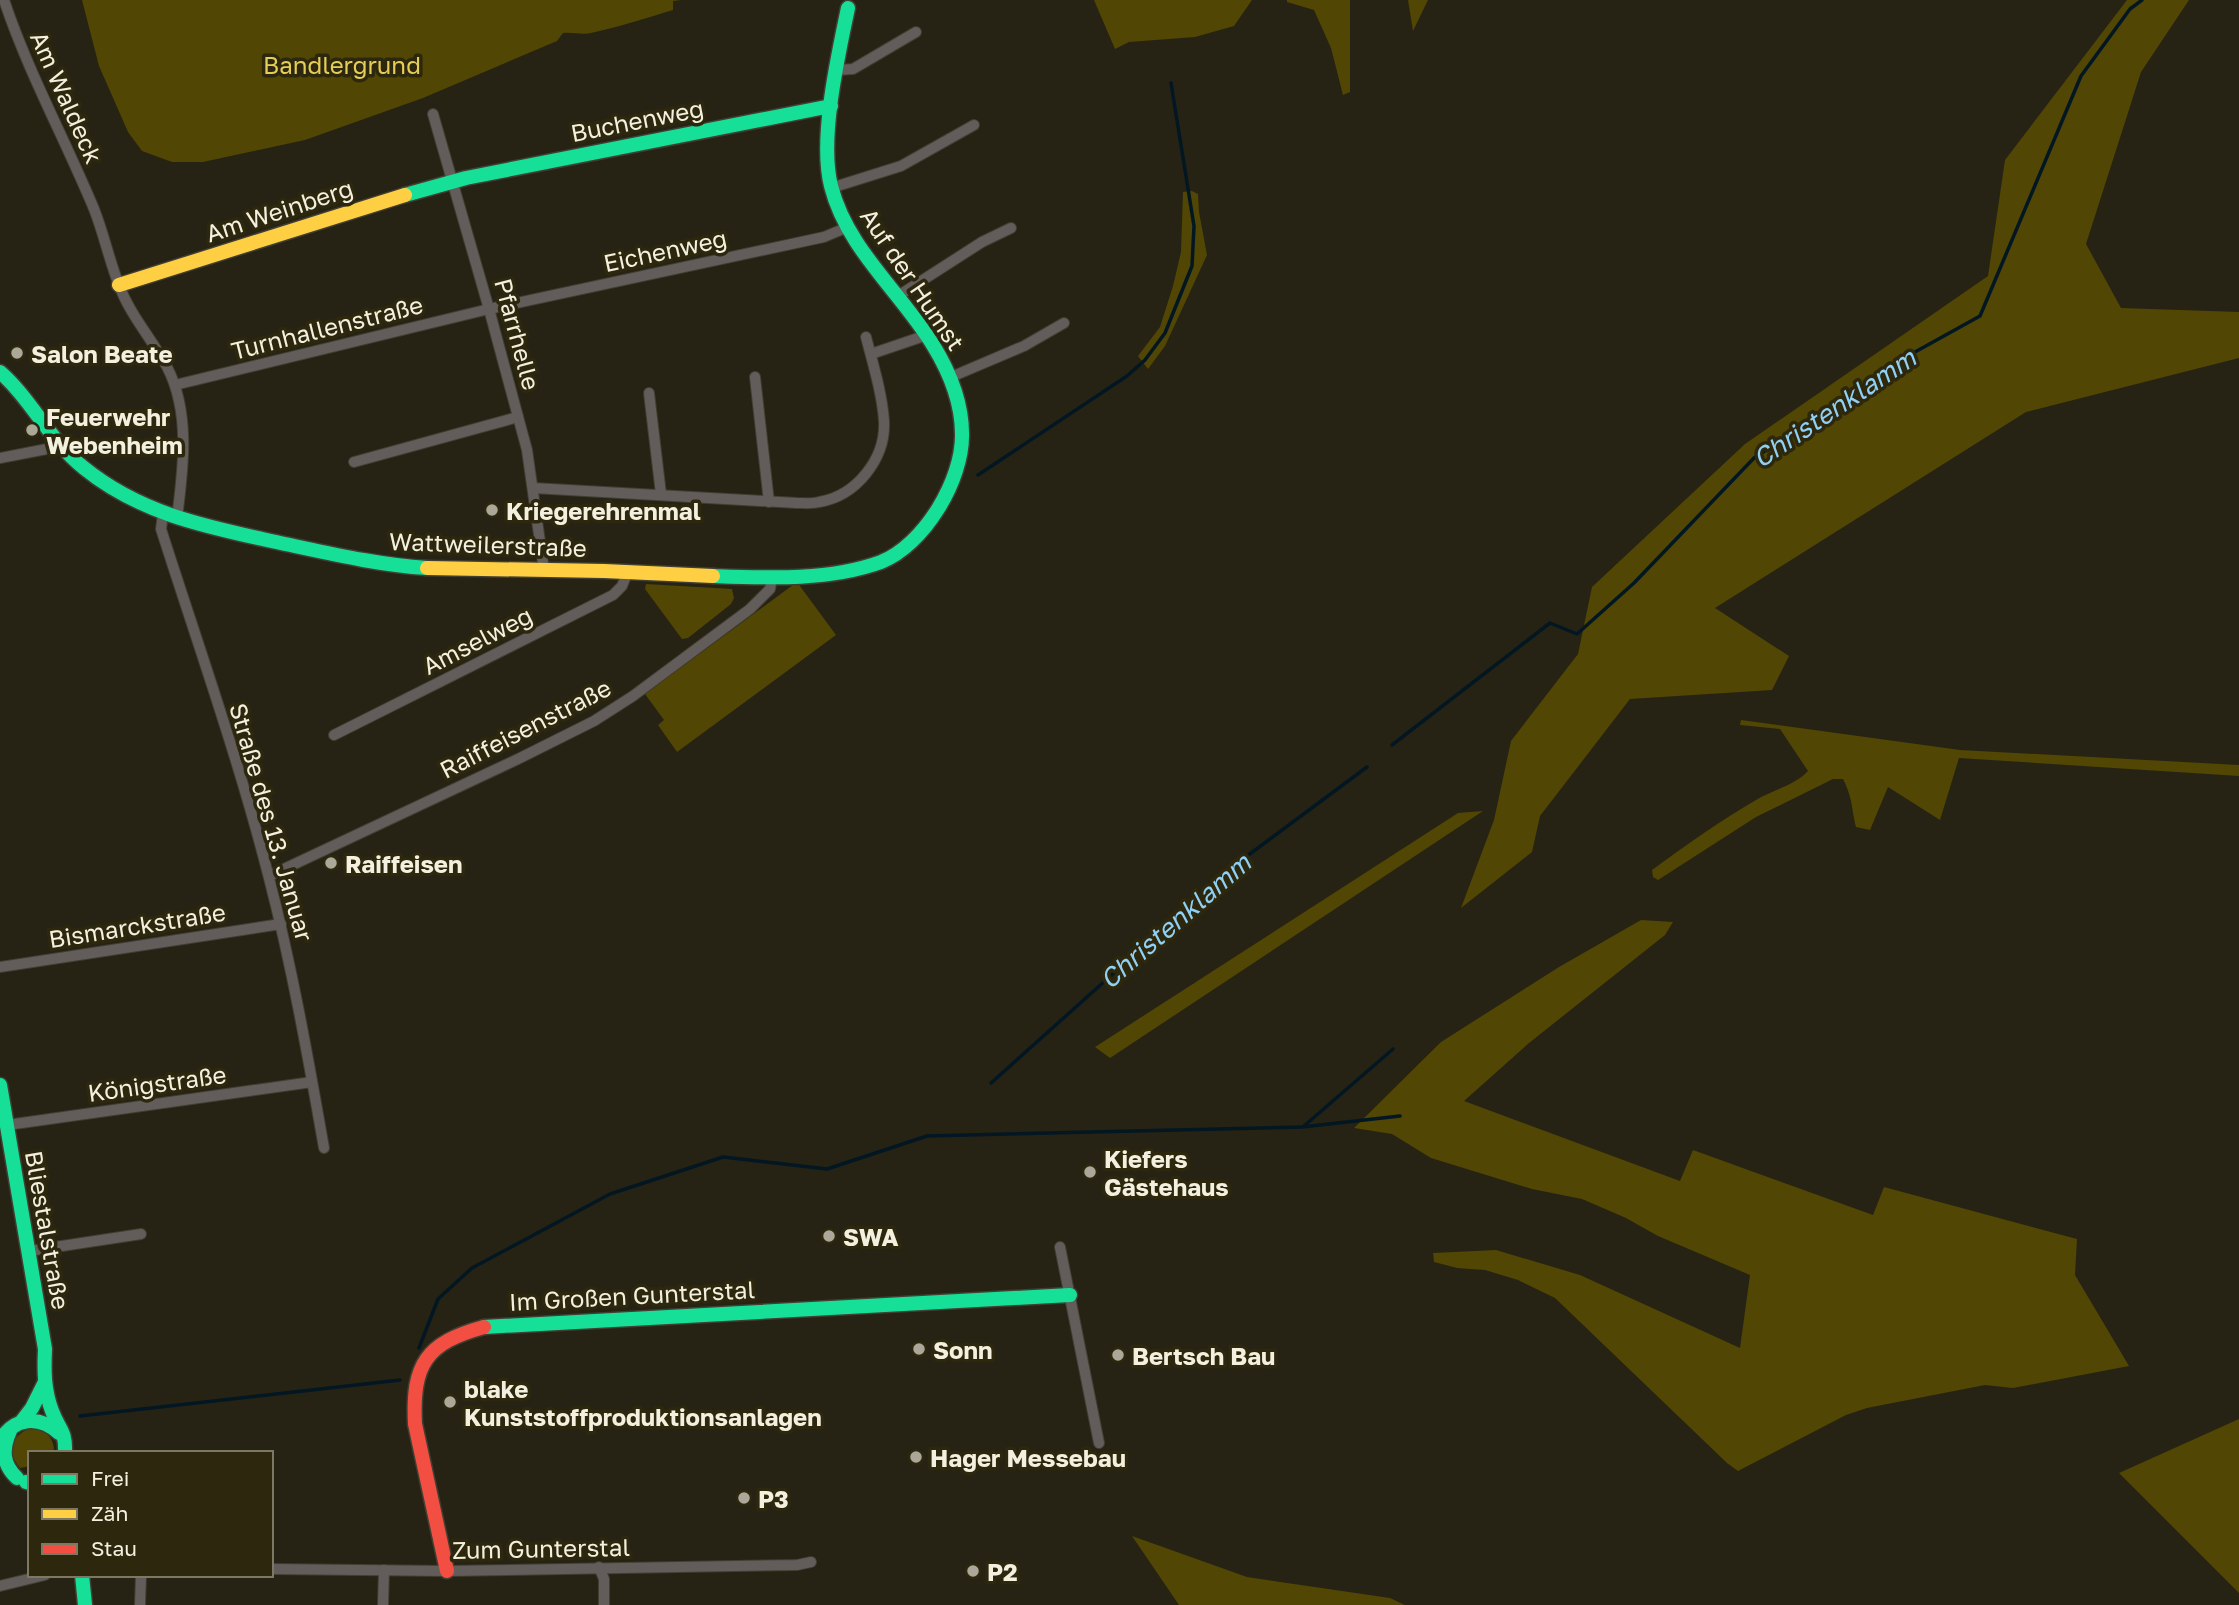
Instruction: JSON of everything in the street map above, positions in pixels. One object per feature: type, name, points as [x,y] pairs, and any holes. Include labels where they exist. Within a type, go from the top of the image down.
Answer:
[{"type":"street","name":"Am Waldeck","points":[[4,0],[21,47],[95,210],[119,285],[174,385]]},
{"type":"street","name":"Auf der Humst","points":[[813,575],[870,565],[894,556],[911,545],[930,521],[955,470],[963,431],[951,377],[927,335],[848,227],[831,188],[826,151],[848,8]]},
{"type":"street","points":[[837,70],[853,69],[916,32]]},
{"type":"street","name":"Buchenweg","points":[[453,181],[831,106]]},
{"type":"street","name":"Pfarrhelle","points":[[433,114],[518,417],[534,488],[544,570]]},
{"type":"street","points":[[831,188],[901,166],[974,125]]},
{"type":"street","name":"Am Weinberg","points":[[119,285],[453,181]]},
{"type":"street","name":"Eichenweg","points":[[489,309],[824,237],[848,227]]},
{"type":"street","points":[[898,296],[982,242],[1011,228]]},
{"type":"street","name":"Turnhallenstraße","points":[[174,385],[489,309]]},
{"type":"street","points":[[951,377],[1024,346],[1064,323]]},
{"type":"street","points":[[870,354],[927,335]]},
{"type":"street","points":[[534,488],[769,502],[818,503],[833,498],[863,479],[882,445],[884,424],[866,337]]},
{"type":"street","name":"Wattweilerstraße","points":[[0,372],[30,401],[61,446],[88,469],[123,494],[170,516],[219,531],[378,562],[456,569],[628,571],[772,578],[813,575]]},
{"type":"street","points":[[755,377],[769,502]]},
{"type":"street","name":"Straße des 13. Januar","points":[[174,385],[182,431],[183,457],[170,516],[162,529],[242,781],[269,876],[295,983],[324,1148]]},
{"type":"street","points":[[649,393],[661,494]]},
{"type":"street","points":[[354,462],[518,417]]},
{"type":"street","points":[[0,458],[61,446]]},
{"type":"street","name":"Amselweg","points":[[334,735],[613,595],[622,586],[628,571]]},
{"type":"street","name":"Raiffeisenstraße","points":[[269,876],[594,721],[633,696],[750,609],[770,589],[772,578]]},
{"type":"street","name":"Bismarckstraße","points":[[0,967],[281,924]]},
{"type":"street","name":"Königstraße","points":[[7,1125],[312,1082]]},
{"type":"street","name":"Bliestalstraße","points":[[0,1085],[45,1349],[44,1384]]},
{"type":"street","points":[[29,1251],[141,1234]]},
{"type":"street","points":[[1060,1247],[1099,1443]]},
{"type":"street","name":"Im Großen Gunterstal","points":[[447,1571],[418,1445],[412,1401],[417,1378],[426,1358],[450,1337],[469,1329],[491,1325],[1070,1294]]},
{"type":"street","points":[[26,1481],[8,1471],[3,1452],[18,1424],[32,1408],[44,1384]]},
{"type":"street","points":[[44,1384],[52,1412],[66,1437],[65,1450]]},
{"type":"street","points":[[0,1441],[4,1432],[35,1419],[49,1423],[59,1433],[65,1450]]},
{"type":"street","points":[[0,1476],[26,1481]]},
{"type":"street","name":"Zum Gunterstal","points":[[273,1569],[447,1571],[797,1565],[811,1562]]},
{"type":"street","points":[[599,1567],[604,1579],[604,1605]]},
{"type":"street","points":[[383,1605],[384,1570]]},
{"type":"street","points":[[0,1586],[37,1577]]},
{"type":"street","points":[[82,1577],[85,1605]]},
{"type":"street","points":[[140,1605],[141,1577]]},
{"type":"green space","name":"Bandlergrund","points":[[82,0],[681,0],[673,1],[673,10],[622,25],[588,34],[563,33],[557,41],[423,98],[305,140],[203,162],[172,162],[142,151],[128,132],[99,66]]},
{"type":"green space","points":[[1094,0],[1252,0],[1234,26],[1195,37],[1129,42],[1115,49]]},
{"type":"green space","points":[[1287,0],[1350,0],[1350,92],[1343,95],[1331,48],[1314,10]]},
{"type":"green space","points":[[1408,0],[1428,0],[1413,31]]},
{"type":"green space","points":[[2127,0],[2189,0],[2141,72],[2086,244],[2121,308],[2239,312],[2239,358],[2026,412],[1715,608],[1789,656],[1772,690],[1630,699],[1540,816],[1532,852],[1461,908],[1494,820],[1511,741],[1578,654],[1592,587],[1745,444],[1988,276],[2005,160]]},
{"type":"green space","points":[[1192,191],[1198,194],[1207,255],[1165,346],[1148,369],[1138,356],[1160,327],[1181,252],[1183,192]]},
{"type":"green space","points":[[797,582],[836,635],[677,752],[658,725],[664,720],[645,694]]},
{"type":"green space","points":[[646,584],[732,589],[734,598],[731,604],[688,638],[682,639],[645,589]]},
{"type":"green space","points":[[1741,720],[1960,750],[2239,765],[2239,776],[1959,758],[1940,820],[1888,787],[1870,830],[1856,827],[1843,779],[1833,779],[1756,817],[1658,880],[1653,877],[1652,870],[1729,816],[1797,780],[1808,771],[1780,729],[1740,725]]},
{"type":"green space","points":[[1483,811],[1110,1058],[1095,1047],[1458,813]]},
{"type":"green space","points":[[1641,920],[1673,922],[1665,935],[1529,1043],[1464,1101],[1680,1181],[1693,1150],[1873,1215],[1884,1187],[2077,1239],[2075,1275],[2129,1366],[2013,1388],[1985,1385],[1867,1408],[1846,1415],[1738,1471],[1555,1298],[1518,1280],[1485,1270],[1457,1268],[1434,1262],[1433,1253],[1496,1250],[1580,1275],[1740,1348],[1750,1275],[1658,1236],[1626,1218],[1582,1199],[1532,1189],[1431,1158],[1392,1134],[1354,1128],[1441,1042],[1559,967]]},
{"type":"green space","points":[[2239,1419],[2239,1593],[2119,1473]]},
{"type":"green space","points":[[29,1429],[39,1430],[48,1435],[53,1442],[54,1451],[28,1451],[28,1466],[20,1468],[13,1457],[12,1446],[14,1440]]},
{"type":"green space","points":[[1132,1536],[1247,1577],[1390,1598],[1405,1605],[1179,1605]]},
{"type":"waterway","name":"Christenklamm","points":[[1392,745],[1550,623],[1577,634],[1634,583],[1754,458],[1915,352],[1980,316],[2081,76],[2130,9],[2142,0]]},
{"type":"waterway","points":[[978,475],[1127,376],[1145,360],[1165,333],[1192,266],[1194,226],[1171,83]]},
{"type":"waterway","name":"Christenklamm","points":[[991,1083],[1231,868],[1367,767]]},
{"type":"waterway","points":[[1304,1126],[1393,1049]]},
{"type":"waterway","points":[[419,1348],[438,1299],[472,1268],[610,1194],[723,1157],[827,1169],[927,1136],[1302,1127],[1400,1116]]},
{"type":"waterway","points":[[80,1416],[400,1380]]},
{"type":"traffic: fast","points":[[713,576],[819,575],[881,562],[897,554],[926,526],[948,490],[961,452],[960,410],[944,365],[920,325],[849,230],[831,186],[828,167],[828,122],[848,8]]},
{"type":"traffic: fast","points":[[405,195],[466,178],[831,106]]},
{"type":"traffic: fast","points":[[0,372],[72,457],[130,498],[205,526],[356,559],[427,568]]},
{"type":"traffic: fast","points":[[0,1085],[45,1349],[46,1388],[49,1403],[63,1435],[65,1451]]},
{"type":"traffic: fast","points":[[484,1327],[1070,1295]]},
{"type":"traffic: fast","points":[[22,1421],[44,1384]]},
{"type":"traffic: fast","points":[[0,1441],[12,1427],[27,1421],[43,1423],[59,1433]]},
{"type":"traffic: fast","points":[[10,1431],[5,1456],[8,1467],[17,1478]]},
{"type":"traffic: fast","points":[[82,1577],[85,1605]]},
{"type":"traffic: slow","points":[[119,285],[405,195]]},
{"type":"traffic: slow","points":[[427,568],[713,576]]},
{"type":"traffic: jam","points":[[447,1571],[415,1424],[416,1386],[420,1371],[436,1349],[448,1340],[484,1327]]},
{"type":"place","name":"Salon Beate","points":[[17,353]]},
{"type":"place","name":"Feuerwehr Webenheim","points":[[32,430]]},
{"type":"place","name":"Kriegerehrenmal","points":[[492,510]]},
{"type":"place","name":"Raiffeisen","points":[[331,863]]},
{"type":"place","name":"Kiefers Gästehaus","points":[[1090,1172]]},
{"type":"place","name":"SWA","points":[[829,1236]]},
{"type":"place","name":"Sonn","points":[[919,1349]]},
{"type":"place","name":"Bertsch Bau","points":[[1118,1355]]},
{"type":"place","name":"blake Kunststoffproduktionsanlagen","points":[[450,1402]]},
{"type":"place","name":"Hager Messebau","points":[[916,1457]]},
{"type":"place","name":"P3","points":[[744,1498]]},
{"type":"place","name":"P2","points":[[973,1571]]}]
